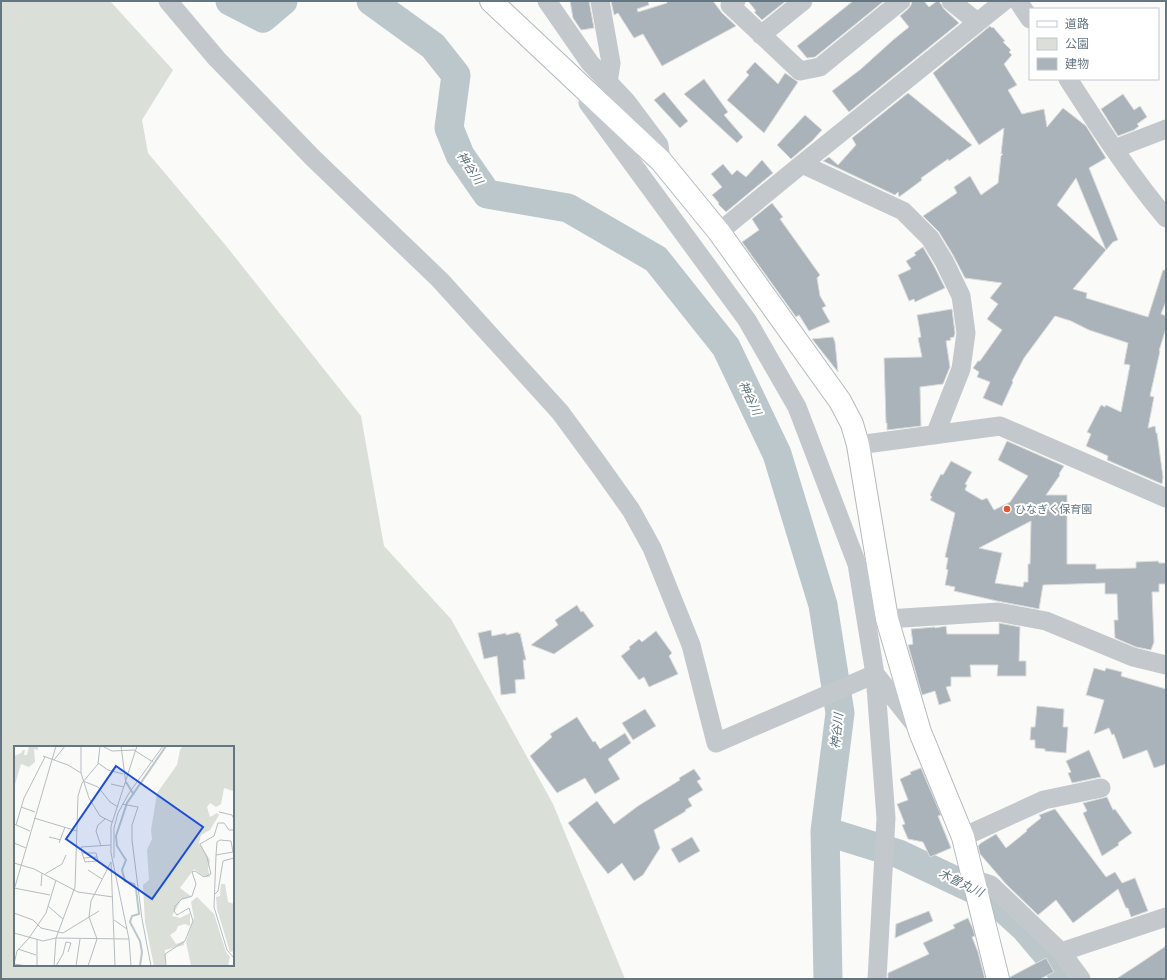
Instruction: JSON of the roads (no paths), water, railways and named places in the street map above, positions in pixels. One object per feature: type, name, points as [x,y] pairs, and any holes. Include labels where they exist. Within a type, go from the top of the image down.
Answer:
[{"type":"street","points":[[168,1],[216,60],[313,158],[440,280],[560,412],[600,465],[631,510],[652,548],[691,645],[716,744],[875,674]]},
{"type":"street","points":[[491,1],[661,161],[719,232],[840,401],[852,424],[858,444],[887,619],[920,732],[962,837],[998,979]]},
{"type":"street","points":[[547,1],[590,63],[626,101],[659,145],[661,161]]},
{"type":"street","points":[[600,1],[611,64],[608,83]]},
{"type":"street","points":[[736,1],[730,6],[800,71],[820,67],[901,1]]},
{"type":"street","points":[[761,34],[803,1]]},
{"type":"street","points":[[951,1],[977,22]]},
{"type":"street","points":[[719,232],[1004,1]]},
{"type":"street","points":[[1018,1],[1029,18]]},
{"type":"street","points":[[1069,80],[1114,149],[1150,199],[1166,218]]},
{"type":"street","points":[[590,94],[588,103],[747,320],[797,406],[857,564],[875,674],[886,818],[877,979]]},
{"type":"street","points":[[1114,149],[1166,129]]},
{"type":"street","points":[[802,164],[903,210],[930,238],[961,296],[966,333],[961,369],[934,435]]},
{"type":"street","points":[[858,444],[1000,426],[1166,498]]},
{"type":"street","points":[[887,619],[998,612],[1046,621],[1133,657],[1166,665]]},
{"type":"street","points":[[875,674],[920,732]]},
{"type":"street","points":[[962,837],[1044,800],[1101,788]]},
{"type":"street","points":[[973,879],[991,885],[1061,952],[1081,979]]},
{"type":"street","points":[[1061,952],[1166,917]]},
{"type":"waterway","name":"神谷川","points":[[230,1],[263,18],[283,1]]},
{"type":"waterway","name":"神谷川","points":[[371,1],[433,46],[456,75],[449,128],[460,155],[487,194],[568,208],[656,259],[726,347],[777,454],[823,605],[840,713],[825,831],[828,979]]},
{"type":"waterway","name":"木曽丸川","points":[[825,831],[899,854],[992,898],[1025,928],[1068,979]]},
{"type":"place","name":"ひなぎく保育園","points":[[1007,509]]}]
